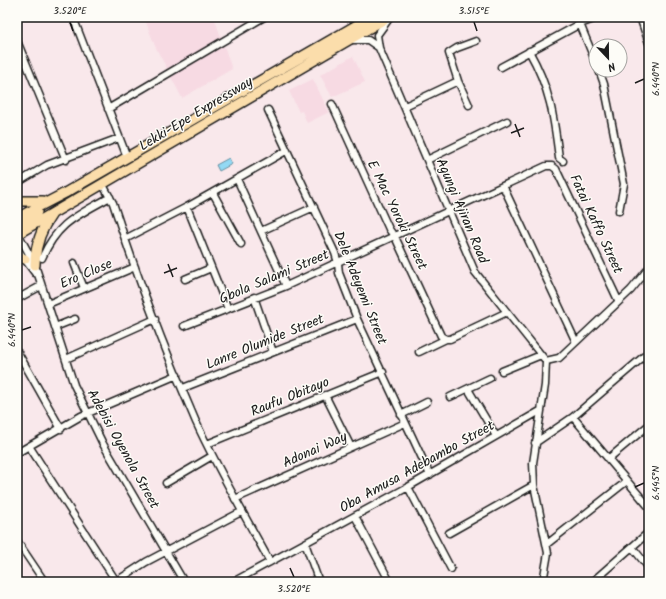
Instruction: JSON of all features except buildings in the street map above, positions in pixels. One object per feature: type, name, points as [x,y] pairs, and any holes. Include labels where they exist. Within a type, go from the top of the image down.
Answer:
[{"type":"highway","name":"Lekki-Epe Expressway","points":[[18,223],[90,178],[371,17]]},
{"type":"highway","name":"Lekki-Epe Expressway","points":[[18,223],[56,210],[103,185],[389,17]]},
{"type":"highway","points":[[18,223],[84,185],[90,178]]},
{"type":"highway","points":[[17,201],[28,203],[48,201],[65,193]]},
{"type":"highway","points":[[35,265],[36,249],[42,232],[56,210]]},
{"type":"street","points":[[73,17],[127,157]]},
{"type":"street","points":[[108,109],[264,17]]},
{"type":"street","points":[[379,48],[377,35],[389,17]]},
{"type":"street","points":[[501,67],[580,24],[598,17]]},
{"type":"street","points":[[649,20],[641,20],[649,43]]},
{"type":"street","points":[[580,24],[588,44]]},
{"type":"street","points":[[351,40],[368,40],[379,48]]},
{"type":"street","points":[[17,41],[66,160]]},
{"type":"street","points":[[469,105],[458,81],[449,53],[457,48],[476,41]]},
{"type":"street","name":"Agungi Ajiran Road","points":[[379,48],[475,272],[546,361]]},
{"type":"street","points":[[529,51],[540,71],[553,112],[559,158],[562,161]]},
{"type":"street","points":[[602,78],[624,184],[619,211]]},
{"type":"street","points":[[405,106],[458,81]]},
{"type":"street","name":"E Mac Yoroki Street","points":[[332,104],[443,338]]},
{"type":"street","name":"Dele Adeyemi Street","points":[[268,110],[338,263],[339,273],[357,319],[430,475]]},
{"type":"street","points":[[427,160],[507,121]]},
{"type":"street","points":[[17,182],[48,166],[119,138]]},
{"type":"street","points":[[125,239],[213,193],[286,151]]},
{"type":"street","name":"Gbola Salami Street","points":[[184,326],[254,297],[286,286],[338,263],[393,235],[546,166]]},
{"type":"street","name":"Fatai Kaffo Street","points":[[546,166],[552,166],[556,169],[618,300]]},
{"type":"street","points":[[237,179],[286,286]]},
{"type":"street","points":[[103,185],[110,197],[155,319],[212,456],[241,512],[270,562]]},
{"type":"street","points":[[503,186],[576,342]]},
{"type":"street","points":[[213,193],[241,244]]},
{"type":"street","points":[[42,258],[50,240],[64,224],[110,197]]},
{"type":"street","points":[[187,207],[228,309]]},
{"type":"street","points":[[261,231],[314,208]]},
{"type":"street","points":[[18,223],[35,265],[37,276]]},
{"type":"street","points":[[17,249],[21,258],[37,276]]},
{"type":"street","points":[[74,263],[84,288]]},
{"type":"street","name":"Ero Close","points":[[48,304],[135,267]]},
{"type":"street","points":[[185,279],[211,268]]},
{"type":"street","points":[[543,582],[548,553],[534,485],[533,463],[540,411],[546,385],[546,361],[556,360],[576,342],[618,300],[642,279],[649,268]]},
{"type":"street","name":"Adebisi Oyenola Street","points":[[37,276],[48,304],[74,385],[103,444],[168,551],[184,582]]},
{"type":"street","points":[[17,299],[41,286]]},
{"type":"street","points":[[254,297],[274,352]]},
{"type":"street","points":[[419,352],[443,338],[450,339],[506,312]]},
{"type":"street","points":[[55,327],[75,319]]},
{"type":"street","points":[[66,359],[155,319]]},
{"type":"street","name":"Lanre Olumide Street","points":[[183,388],[357,319]]},
{"type":"street","points":[[17,351],[61,429]]},
{"type":"street","points":[[535,443],[573,417],[649,352]]},
{"type":"street","points":[[502,372],[541,355]]},
{"type":"street","name":"Raufu Obitayo","points":[[207,444],[382,372]]},
{"type":"street","points":[[17,453],[88,413],[177,374]]},
{"type":"street","points":[[450,397],[490,378]]},
{"type":"street","points":[[468,389],[496,436]]},
{"type":"street","points":[[325,395],[351,447]]},
{"type":"street","points":[[401,415],[427,402]]},
{"type":"street","name":"Oba Amusa Adebambo Street","points":[[234,582],[430,475],[540,411]]},
{"type":"street","points":[[573,417],[649,507]]},
{"type":"street","name":"Adonai Way","points":[[235,499],[405,423]]},
{"type":"street","points":[[608,459],[649,425]]},
{"type":"street","points":[[30,446],[115,582],[168,551],[241,512]]},
{"type":"street","points":[[166,483],[212,456]]},
{"type":"street","points":[[547,544],[627,481]]},
{"type":"street","points":[[449,533],[534,485]]},
{"type":"street","points":[[408,487],[451,569]]},
{"type":"street","points":[[355,516],[390,582]]},
{"type":"street","points":[[592,582],[649,532]]},
{"type":"street","points":[[17,541],[44,581]]},
{"type":"street","points":[[305,543],[319,582]]},
{"type":"street","points":[[632,547],[649,568]]},
{"type":"shaded area","points":[[144,17],[214,17],[232,69],[182,98],[155,46]]},
{"type":"shaded area","points":[[353,56],[365,82],[332,97],[320,75]]},
{"type":"shaded area","points":[[313,79],[329,112],[307,123],[302,111],[299,112],[289,91]]},
{"type":"water","points":[[229,158],[232,164],[219,171],[216,165]]}]
